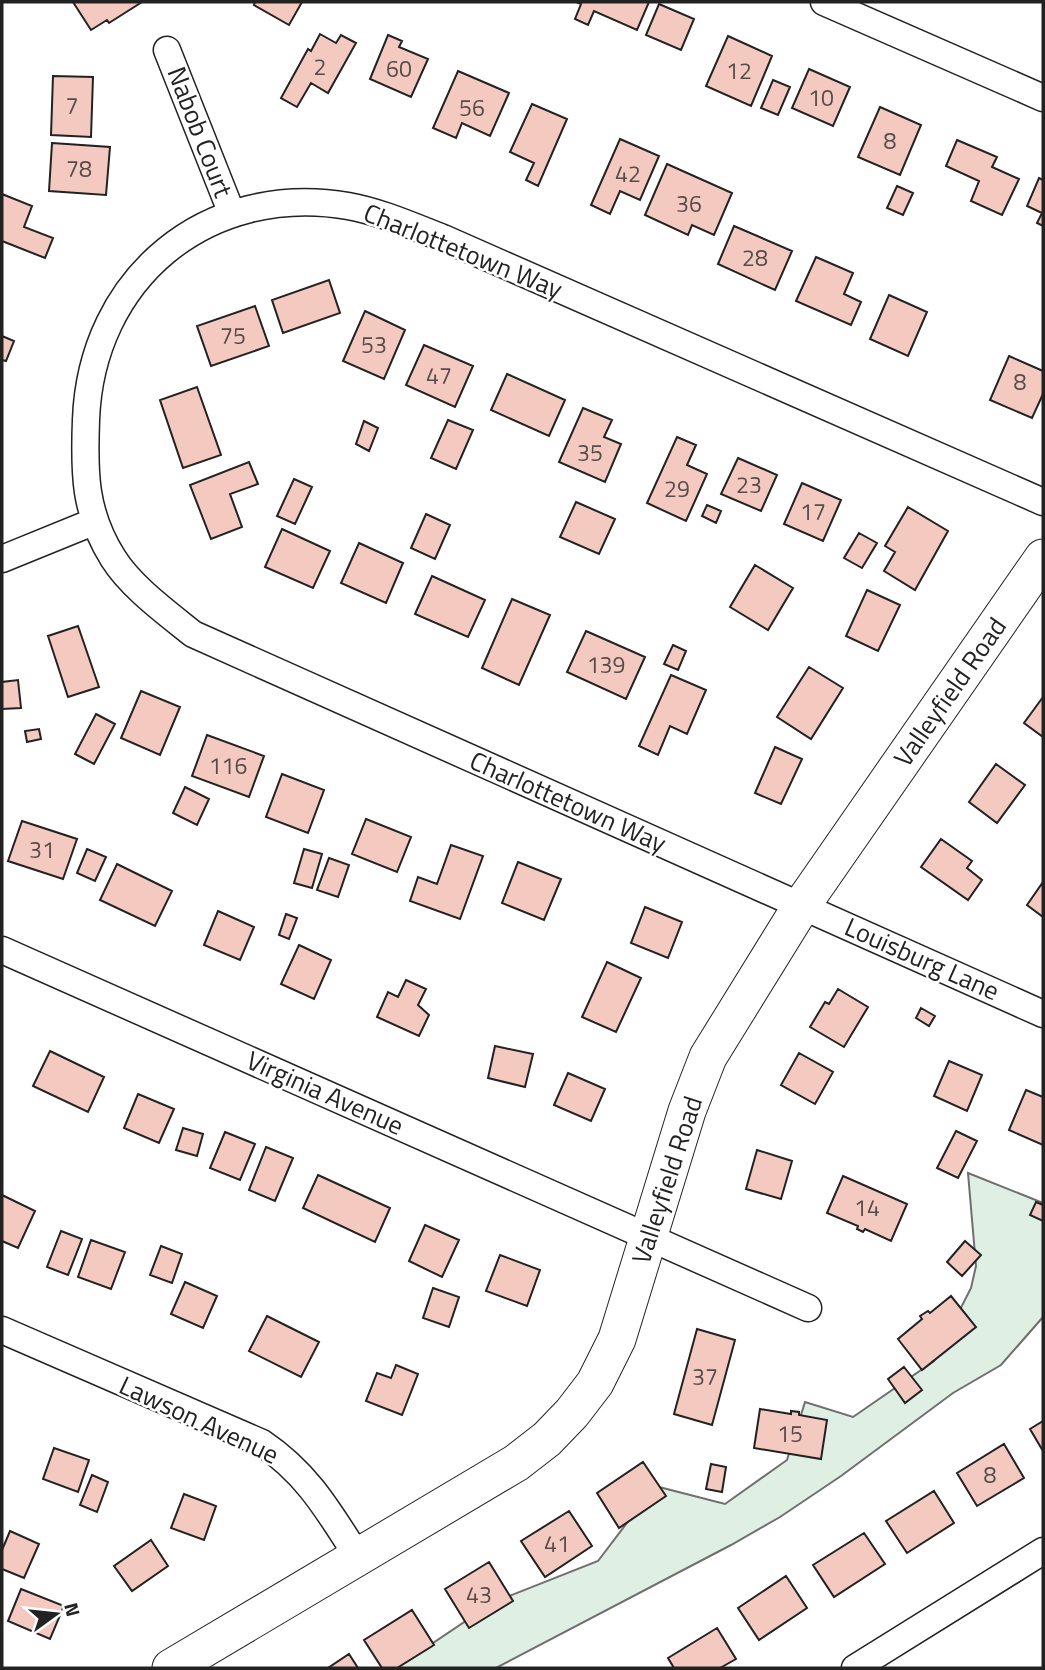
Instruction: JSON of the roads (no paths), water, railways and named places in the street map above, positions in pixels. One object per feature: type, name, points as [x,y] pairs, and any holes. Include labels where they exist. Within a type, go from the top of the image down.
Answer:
[{"type":"street","points":[[824,2],[1043,98]]},
{"type":"street","name":"Nabob Court","points":[[167,50],[232,214]]},
{"type":"street","name":"Charlottetown Way","points":[[802,905],[194,634],[158,605],[114,560],[93,522],[86,484],[86,405],[90,374],[102,336],[134,283],[168,247],[194,230],[232,214],[265,207],[308,203],[348,206],[390,217],[443,237],[1043,502]]},
{"type":"street","points":[[2,559],[93,522]]},
{"type":"street","name":"Valleyfield Road","points":[[171,1668],[516,1463],[547,1439],[572,1413],[594,1383],[617,1339],[687,1111],[708,1057],[802,905],[1043,558]]},
{"type":"street","name":"Louisburg Lane","points":[[802,905],[1043,1014]]},
{"type":"street","name":"Virginia Avenue","points":[[2,950],[808,1308]]},
{"type":"street","name":"Lawson Avenue","points":[[2,1330],[262,1443],[288,1461],[321,1498],[358,1557]]},
{"type":"street","points":[[855,1668],[1043,1551]]}]
